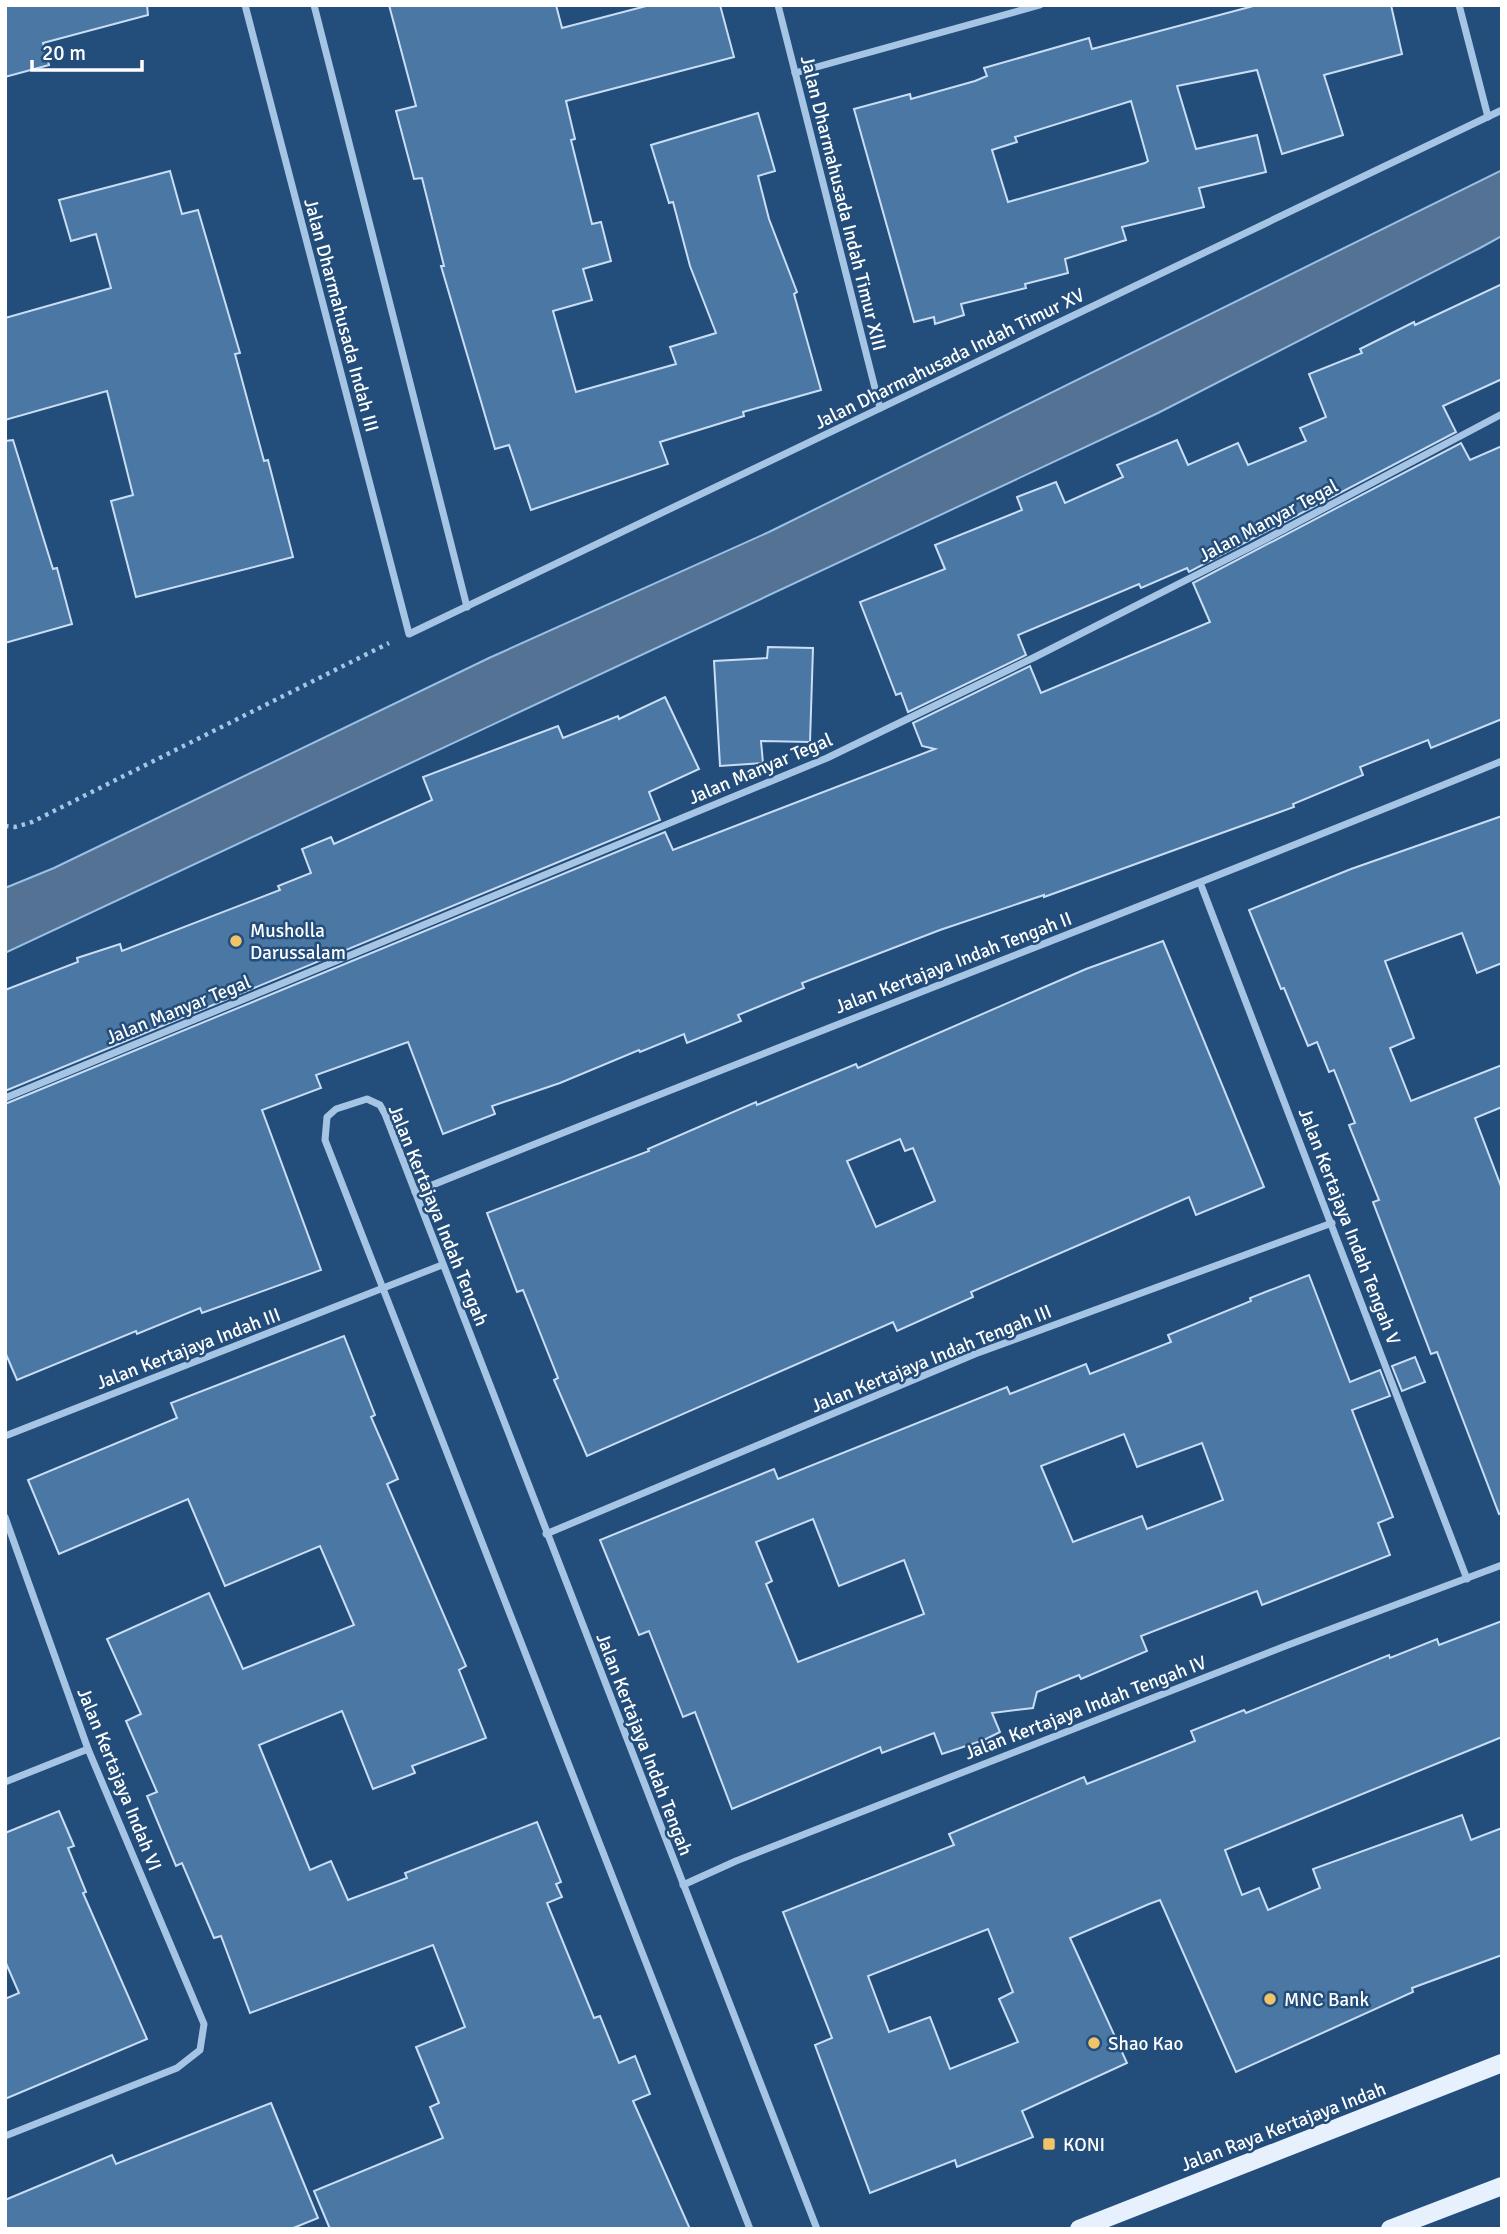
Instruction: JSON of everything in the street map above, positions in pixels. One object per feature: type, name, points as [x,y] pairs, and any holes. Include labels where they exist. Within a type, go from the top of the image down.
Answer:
[{"type":"main road","name":"Jalan Raya Kertajaya Indah","points":[[1079,2229],[1502,2063]]},
{"type":"main road","points":[[1390,2229],[1502,2186]]},
{"type":"street","name":"Jalan Dharmahusada Indah III","points":[[245,5],[409,634]]},
{"type":"street","points":[[314,5],[467,607]]},
{"type":"street","name":"Jalan Dharmahusada Indah Timur XIII","points":[[778,5],[880,408]]},
{"type":"street","points":[[795,74],[1040,5]]},
{"type":"street","points":[[1459,5],[1488,117]]},
{"type":"street","name":"Jalan Dharmahusada Indah Timur XV","points":[[409,634],[1502,110]]},
{"type":"street","name":"Jalan Manyar Tegal","points":[[5,1098],[827,758],[1253,547],[1502,414]]},
{"type":"street","name":"Jalan Kertajaya Indah Tengah II","points":[[415,1192],[1020,952],[1201,885],[1502,761]]},
{"type":"street","name":"Jalan Kertajaya Indah Tengah V","points":[[1201,885],[1467,1579]]},
{"type":"street","name":"Jalan Kertajaya Indah Tengah","points":[[750,2229],[325,1140],[327,1117],[337,1110],[367,1099],[380,1104],[817,2229]]},
{"type":"street","name":"Jalan Kertajaya Indah Tengah III","points":[[546,1534],[975,1354],[1332,1223]]},
{"type":"street","name":"Jalan Kertajaya Indah III","points":[[5,1437],[442,1265]]},
{"type":"street","name":"Jalan Kertajaya Indah VI","points":[[5,1517],[88,1749],[204,2024],[200,2050],[177,2068],[5,2136]]},
{"type":"street","name":"Jalan Kertajaya Indah Tengah IV","points":[[683,1885],[736,1861],[1288,1645],[1502,1565]]},
{"type":"street","points":[[5,1782],[88,1749]]},
{"type":"path","points":[[5,826],[15,827],[33,822],[409,634]]},
{"type":"water","points":[[1502,170],[1502,236],[1480,248],[1158,413],[5,953],[5,888],[54,868],[489,658],[769,532]]},
{"type":"building","points":[[5,5],[147,5],[148,15],[43,43],[49,65],[5,77]]},
{"type":"building","points":[[389,5],[556,5],[562,28],[650,5],[720,5],[734,57],[566,101],[575,139],[571,140],[592,224],[601,222],[611,261],[583,269],[592,300],[553,311],[576,392],[676,364],[670,347],[716,333],[690,266],[673,202],[669,203],[651,145],[758,113],[775,171],[758,176],[769,219],[797,292],[794,294],[821,390],[743,412],[744,416],[660,442],[668,464],[531,510],[509,445],[495,449],[441,266],[444,266],[422,178],[414,179],[396,111],[416,106]]},
{"type":"building","points":[[1257,5],[1391,5],[1402,54],[1324,75],[1343,135],[1282,154],[1257,70],[1177,86],[1196,149],[1257,135],[1266,172],[1199,188],[1204,207],[1122,227],[1126,240],[1065,259],[1068,273],[1025,284],[1026,288],[961,304],[964,315],[935,324],[934,317],[914,322],[854,109],[910,94],[911,99],[975,81],[987,76],[984,68],[1089,38],[1092,49]],"holes":[[[1131,101],[1148,161],[1008,202],[992,150],[1017,142],[1015,137]]]},
{"type":"building","points":[[170,171],[182,214],[198,210],[240,353],[235,354],[264,461],[268,460],[293,557],[136,597],[111,501],[133,495],[107,391],[5,420],[5,318],[111,288],[96,234],[71,241],[59,200]]},
{"type":"building","points":[[1502,284],[1502,379],[1443,406],[1456,432],[1189,572],[1187,568],[1141,588],[1139,584],[1018,635],[1026,655],[908,712],[901,693],[896,695],[860,602],[945,569],[935,545],[1022,510],[1017,497],[1056,482],[1065,503],[1123,477],[1117,465],[1177,440],[1188,465],[1238,443],[1248,465],[1306,441],[1300,428],[1326,417],[1309,374],[1362,353],[1360,349],[1414,322],[1415,325]]},
{"type":"building","points":[[13,440],[53,569],[57,568],[72,624],[5,643],[5,441]]},
{"type":"building","points":[[1461,443],[1470,460],[1502,446],[1502,719],[1431,748],[1428,740],[1360,767],[1363,775],[1293,804],[1294,807],[1044,897],[940,930],[802,983],[804,988],[738,1015],[741,1021],[687,1043],[684,1034],[640,1052],[639,1050],[560,1083],[492,1106],[495,1114],[443,1134],[408,1042],[316,1075],[321,1088],[262,1110],[321,1270],[202,1313],[200,1308],[137,1334],[136,1331],[17,1380],[5,1352],[5,1104],[665,832],[673,850],[935,749],[922,746],[913,723],[1030,666],[1041,693],[1210,622],[1193,583]]},
{"type":"building","points":[[768,647],[813,648],[810,742],[761,741],[763,763],[720,766],[714,661],[767,658]]},
{"type":"building","points":[[665,697],[699,769],[649,792],[660,820],[5,1091],[5,990],[78,962],[77,958],[120,944],[122,951],[280,890],[278,886],[311,873],[302,849],[331,837],[334,844],[432,800],[423,777],[558,726],[563,738],[618,716],[619,719]]},
{"type":"building","points":[[1502,816],[1502,963],[1477,973],[1462,933],[1385,961],[1414,1038],[1390,1048],[1411,1101],[1502,1065],[1502,1107],[1475,1118],[1502,1189],[1502,1513],[1499,1514],[1437,1352],[1431,1354],[1373,1202],[1379,1200],[1349,1125],[1355,1123],[1334,1070],[1329,1072],[1317,1042],[1308,1046],[1249,910],[1351,869]]},
{"type":"building","points":[[1163,941],[1264,1187],[1196,1215],[1189,1197],[971,1292],[973,1297],[897,1331],[893,1322],[587,1456],[554,1380],[558,1378],[523,1290],[517,1292],[487,1213],[649,1151],[648,1149],[756,1102],[757,1105],[856,1064],[858,1068],[1086,969]],"holes":[[[900,1139],[905,1151],[913,1148],[935,1201],[876,1227],[847,1161]]]},
{"type":"building","points":[[1309,1275],[1350,1382],[1380,1370],[1390,1396],[1352,1410],[1393,1517],[1378,1523],[1390,1555],[1262,1605],[1257,1591],[1141,1636],[1147,1651],[1081,1679],[1079,1675],[1037,1692],[1033,1708],[992,1713],[1000,1732],[984,1740],[942,1754],[934,1733],[882,1753],[880,1747],[732,1809],[695,1712],[683,1717],[649,1631],[639,1635],[600,1540],[774,1469],[778,1479],[1007,1387],[1010,1394],[1086,1364],[1090,1374],[1171,1342],[1168,1335],[1251,1301],[1250,1298]],"holes":[[[1124,1434],[1137,1467],[1202,1443],[1223,1500],[1147,1529],[1142,1516],[1073,1542],[1041,1466]],[[813,1519],[839,1586],[904,1560],[924,1614],[798,1662],[766,1584],[772,1581],[756,1542]]]},
{"type":"building","points":[[344,1336],[375,1415],[371,1417],[398,1479],[387,1484],[466,1666],[459,1670],[486,1738],[412,1766],[415,1773],[373,1789],[342,1711],[259,1745],[310,1870],[331,1861],[348,1900],[407,1878],[405,1873],[537,1822],[561,1882],[556,1884],[562,1897],[547,1903],[594,2018],[600,2016],[619,2063],[635,2056],[650,2094],[633,2101],[690,2229],[330,2229],[314,2191],[443,2138],[430,2107],[439,2103],[416,2047],[465,2027],[433,1945],[250,2013],[221,1936],[214,1938],[182,1863],[176,1866],[147,1796],[157,1792],[126,1721],[141,1714],[107,1639],[209,1593],[243,1669],[354,1625],[320,1546],[225,1586],[188,1499],[59,1554],[28,1480],[177,1418],[171,1403]]},
{"type":"building","points":[[1415,1357],[1425,1382],[1402,1391],[1392,1366]]},
{"type":"building","points":[[1502,1621],[1502,1737],[1225,1850],[1242,1895],[1259,1888],[1268,1910],[1320,1888],[1313,1869],[1462,1815],[1471,1840],[1502,1828],[1502,1955],[1412,1988],[1413,1992],[1236,2072],[1160,1900],[1149,1904],[1070,1938],[1127,2063],[1022,2111],[1033,2137],[957,2167],[955,2160],[870,2193],[815,2045],[832,2038],[783,1912],[954,1845],[949,1834],[1084,1777],[1087,1784],[1195,1741],[1191,1731],[1244,1710],[1246,1713],[1389,1655],[1390,1658],[1437,1639],[1439,1645]],"holes":[[[988,1929],[1013,1992],[999,1999],[1018,2042],[950,2069],[930,2017],[889,2032],[868,1976]]]},
{"type":"building","points":[[59,1811],[74,1846],[68,1848],[86,1892],[83,1893],[147,2039],[5,2099],[5,1999],[19,1993],[5,1961],[5,1833]]},
{"type":"building","points":[[271,2103],[318,2218],[291,2229],[5,2229],[5,2200],[112,2155],[116,2164]]},
{"type":"place","name":"Musholla Darussalam","points":[[236,941]]},
{"type":"place","name":"MNC Bank","points":[[1270,1999]]},
{"type":"place","name":"Shao Kao","points":[[1094,2043]]},
{"type":"place","name":"KONI","points":[[1049,2144]]}]
